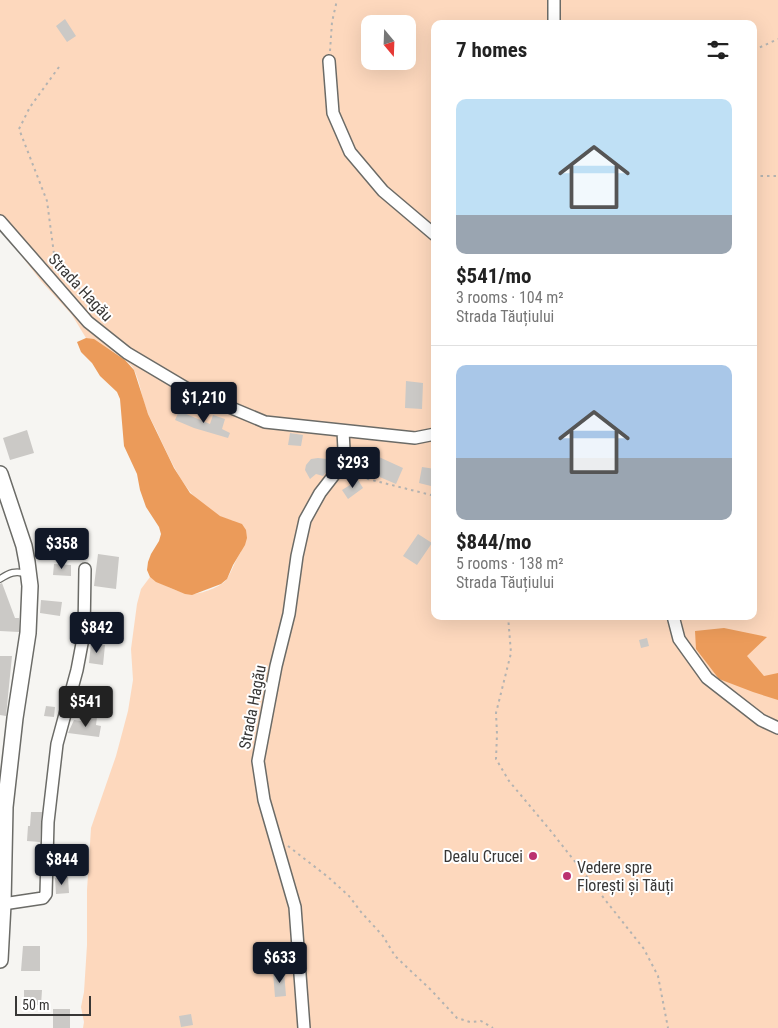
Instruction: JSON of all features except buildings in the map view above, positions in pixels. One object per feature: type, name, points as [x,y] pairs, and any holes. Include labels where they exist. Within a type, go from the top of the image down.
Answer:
[{"type":"street","points":[[554,0],[554,20]]},
{"type":"street","points":[[330,61],[333,113],[350,152],[382,191],[431,232]]},
{"type":"street","name":"Strada Hagău","points":[[0,220],[88,322],[127,353],[191,391],[265,422],[414,438],[431,435]]},
{"type":"street","name":"Strada Hagău","points":[[304,1028],[294,907],[264,800],[258,761],[276,666],[289,614],[297,556],[305,520],[320,493],[337,471],[344,450],[343,431]]},
{"type":"street","points":[[0,474],[24,546],[29,575],[28,633],[15,718],[5,807],[0,960]]},
{"type":"street","points":[[3,904],[43,898],[46,894],[48,822],[57,744],[77,670],[84,633],[85,569]]},
{"type":"street","points":[[674,620],[679,639],[707,678],[761,720],[778,728]]},
{"type":"lane","points":[[0,579],[10,573],[20,572],[29,575]]},
{"type":"path","points":[[330,61],[332,22],[337,0]]},
{"type":"path","points":[[757,49],[778,39]]},
{"type":"path","points":[[59,67],[30,107],[19,129],[47,201],[54,254],[70,272],[83,295],[105,322]]},
{"type":"path","points":[[757,176],[778,176]]},
{"type":"path","points":[[337,471],[431,495]]},
{"type":"path","points":[[508,620],[511,653],[496,713],[496,759],[509,781],[644,950],[658,976],[668,1028]]},
{"type":"path","points":[[274,833],[328,876],[349,896],[382,936],[395,956],[457,1018],[470,1022],[481,1021],[493,1028]]},
{"type":"shaded area","points":[[0,0],[778,0],[778,1028],[83,1028],[84,1022],[81,1007],[84,992],[87,945],[87,890],[91,828],[116,756],[128,711],[133,680],[131,649],[141,589],[150,577],[181,592],[194,594],[210,590],[226,580],[241,552],[234,521],[207,509],[196,499],[179,475],[149,415],[133,368],[112,351],[86,338],[72,315],[41,281],[0,228]]},
{"type":"shaded area","points":[[86,338],[94,339],[125,360],[134,370],[148,414],[174,468],[190,493],[220,516],[242,524],[246,530],[247,538],[245,545],[227,579],[221,584],[192,595],[156,582],[150,577],[147,570],[148,562],[161,534],[159,527],[146,507],[137,474],[124,446],[120,399],[117,392],[100,376],[92,363],[81,352],[77,342]]},
{"type":"shaded area","points":[[724,628],[767,637],[747,656],[764,676],[778,673],[778,700],[719,679],[696,649],[695,631]]},
{"type":"place","name":"Dealu Crucei","points":[[533,856]]},
{"type":"place","name":"Vedere spre Florești și Tăuți","points":[[567,876]]}]
